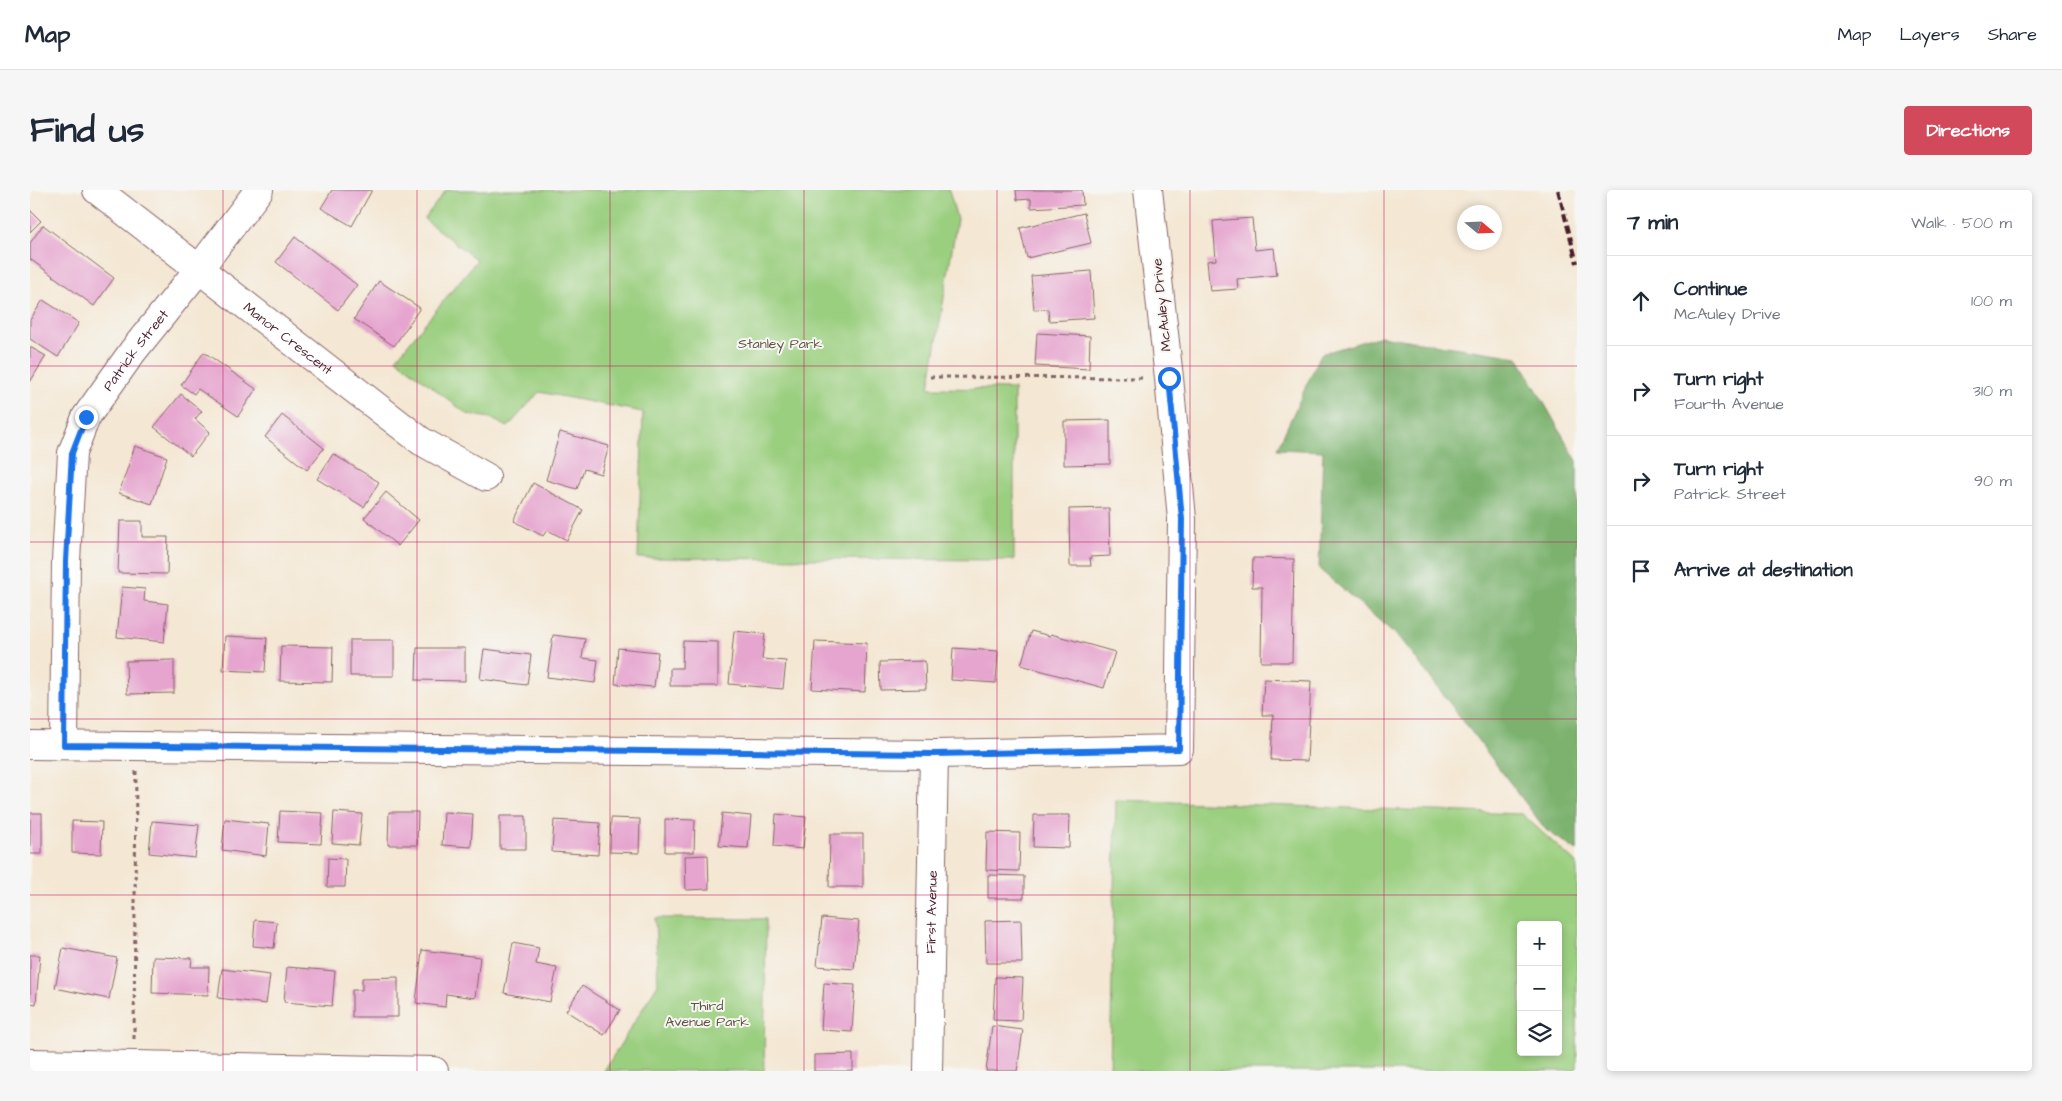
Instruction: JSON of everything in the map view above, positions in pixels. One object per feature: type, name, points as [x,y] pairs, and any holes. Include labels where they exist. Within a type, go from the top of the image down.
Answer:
[{"type":"street","name":"Manor Crescent","points":[[97,190],[421,441],[486,476]]},
{"type":"street","name":"Patrick Street","points":[[64,745],[66,561],[72,453],[86,417],[133,351],[259,190]]},
{"type":"street","name":"McAuley Drive","points":[[934,754],[1179,749],[1182,519],[1169,378],[1148,190]]},
{"type":"street","points":[[30,745],[934,754]]},
{"type":"street","name":"First Avenue","points":[[928,1071],[934,754]]},
{"type":"street","points":[[30,1063],[434,1071]]},
{"type":"path","points":[[930,377],[1169,378]]},
{"type":"path","points":[[134,1064],[136,745]]},
{"type":"green space","name":"Stanley Park","points":[[446,190],[949,190],[957,219],[929,388],[1014,389],[1014,560],[638,558],[643,412],[539,392],[508,427],[490,418],[467,414],[396,359],[477,260],[424,219]]},
{"type":"green space","points":[[1381,336],[1518,357],[1577,461],[1577,851],[1546,830],[1401,639],[1319,569],[1323,451],[1277,449],[1321,354]]},
{"type":"green space","points":[[1116,800],[1522,814],[1577,864],[1577,1071],[1110,1071]]},
{"type":"green space","name":"Third Avenue Park","points":[[655,918],[766,919],[764,1071],[604,1071],[658,984]]},
{"type":"building","points":[[332,190],[372,190],[352,226],[321,208]]},
{"type":"building","points":[[1016,190],[1082,190],[1083,205],[1031,208],[1031,199],[1017,200]]},
{"type":"building","points":[[30,210],[41,221],[30,232]]},
{"type":"building","points":[[1084,213],[1091,243],[1027,258],[1020,228]]},
{"type":"building","points":[[1252,218],[1255,250],[1274,248],[1277,275],[1237,279],[1238,289],[1210,291],[1207,261],[1216,260],[1213,221]]},
{"type":"building","points":[[43,225],[114,278],[94,306],[30,259],[30,243]]},
{"type":"building","points":[[295,237],[357,285],[338,310],[276,262]]},
{"type":"building","points":[[1091,271],[1094,318],[1049,321],[1048,309],[1034,310],[1031,276]]},
{"type":"building","points":[[379,281],[420,308],[394,346],[354,319]]},
{"type":"building","points":[[43,300],[79,323],[58,357],[30,339],[30,320]]},
{"type":"building","points":[[1037,333],[1090,336],[1089,369],[1035,366]]},
{"type":"building","points":[[30,347],[46,356],[30,382]]},
{"type":"building","points":[[204,352],[256,389],[238,416],[198,389],[194,394],[181,385]]},
{"type":"building","points":[[181,394],[202,411],[195,419],[210,432],[191,456],[154,427]]},
{"type":"building","points":[[282,415],[324,448],[307,470],[265,437]]},
{"type":"building","points":[[1110,420],[1110,464],[1064,465],[1064,421]]},
{"type":"building","points":[[560,432],[609,446],[601,474],[584,469],[577,489],[546,480]]},
{"type":"building","points":[[135,446],[167,457],[152,504],[119,493]]},
{"type":"building","points":[[333,454],[379,482],[364,507],[317,479]]},
{"type":"building","points":[[533,483],[583,510],[567,540],[547,530],[543,536],[514,521]]},
{"type":"building","points":[[386,492],[419,520],[398,546],[364,518]]},
{"type":"building","points":[[1109,508],[1110,556],[1090,557],[1091,566],[1070,566],[1069,509]]},
{"type":"building","points":[[120,521],[142,521],[142,537],[168,537],[167,574],[118,573]]},
{"type":"building","points":[[1253,558],[1294,559],[1292,662],[1261,662],[1262,587],[1252,587]]},
{"type":"building","points":[[122,587],[145,589],[144,601],[168,604],[164,642],[117,637]]},
{"type":"building","points":[[734,631],[765,634],[762,659],[786,661],[783,689],[729,684]]},
{"type":"building","points":[[1031,631],[1050,636],[1051,634],[1115,652],[1104,688],[1021,665]]},
{"type":"building","points":[[553,635],[585,639],[582,658],[598,660],[595,683],[547,677]]},
{"type":"building","points":[[225,636],[267,638],[265,672],[223,670]]},
{"type":"building","points":[[350,640],[394,640],[394,676],[350,676]]},
{"type":"building","points":[[683,641],[718,642],[718,686],[670,686],[670,668],[682,668]]},
{"type":"building","points":[[815,641],[867,643],[865,692],[812,689]]},
{"type":"building","points":[[281,646],[333,647],[332,682],[280,681]]},
{"type":"building","points":[[417,648],[465,648],[465,681],[416,680]]},
{"type":"building","points":[[618,648],[658,652],[654,687],[615,684]]},
{"type":"building","points":[[953,648],[998,651],[996,683],[951,680]]},
{"type":"building","points":[[484,649],[531,655],[527,685],[480,679]]},
{"type":"building","points":[[174,660],[174,693],[127,694],[126,661]]},
{"type":"building","points":[[925,661],[926,689],[881,690],[880,662]]},
{"type":"building","points":[[1264,679],[1311,681],[1307,761],[1271,760],[1273,715],[1262,715]]},
{"type":"building","points":[[280,811],[323,813],[321,844],[278,842]]},
{"type":"building","points":[[334,812],[362,814],[359,845],[332,843]]},
{"type":"building","points":[[389,812],[418,812],[417,845],[388,845]]},
{"type":"building","points":[[444,812],[473,814],[471,847],[442,845]]},
{"type":"building","points":[[30,813],[42,813],[42,854],[30,854]]},
{"type":"building","points":[[722,813],[751,816],[748,848],[719,846]]},
{"type":"building","points":[[776,814],[806,817],[803,849],[774,846]]},
{"type":"building","points":[[1034,815],[1070,815],[1069,848],[1033,847]]},
{"type":"building","points":[[500,816],[526,816],[526,849],[500,849]]},
{"type":"building","points":[[611,818],[640,819],[639,853],[610,852]]},
{"type":"building","points":[[225,819],[269,824],[266,856],[222,850]]},
{"type":"building","points":[[665,819],[695,820],[694,852],[665,852]]},
{"type":"building","points":[[554,820],[600,823],[598,855],[552,852]]},
{"type":"building","points":[[72,821],[102,822],[101,854],[72,853]]},
{"type":"building","points":[[152,821],[199,825],[195,858],[149,853]]},
{"type":"building","points":[[987,832],[1020,833],[1019,871],[986,870]]},
{"type":"building","points":[[830,834],[863,834],[863,887],[829,887]]},
{"type":"building","points":[[708,855],[709,889],[686,890],[685,856]]},
{"type":"building","points":[[328,858],[346,859],[345,887],[327,887]]},
{"type":"building","points":[[988,875],[1024,876],[1024,898],[988,898]]},
{"type":"building","points":[[822,918],[859,921],[854,969],[817,966]]},
{"type":"building","points":[[255,920],[277,922],[274,948],[253,946]]},
{"type":"building","points":[[1021,920],[1022,963],[986,963],[985,921]]},
{"type":"building","points":[[513,943],[539,948],[536,964],[557,968],[550,1002],[504,993]]},
{"type":"building","points":[[63,948],[117,958],[109,999],[55,988]]},
{"type":"building","points":[[422,950],[480,957],[475,998],[446,994],[445,1007],[416,1003]]},
{"type":"building","points":[[30,955],[40,955],[36,1004],[30,1003]]},
{"type":"building","points":[[153,957],[192,958],[191,967],[209,967],[208,995],[152,993]]},
{"type":"building","points":[[287,967],[335,971],[332,1006],[284,1002]]},
{"type":"building","points":[[222,969],[270,975],[266,1004],[218,998]]},
{"type":"building","points":[[398,977],[398,1017],[352,1017],[352,990],[362,990],[362,978]]},
{"type":"building","points":[[995,977],[1023,978],[1021,1021],[993,1020]]},
{"type":"building","points":[[824,983],[855,985],[852,1032],[821,1030]]},
{"type":"building","points":[[582,986],[620,1010],[604,1035],[566,1011]]},
{"type":"building","points":[[992,1026],[1023,1030],[1017,1071],[986,1071]]},
{"type":"building","points":[[853,1054],[853,1071],[814,1071],[814,1055]]},
{"type":"railway","points":[[1558,190],[1577,263]]},
{"type":"route","points":[[86,417],[72,453],[66,561],[64,745],[934,754],[1179,749],[1182,519],[1169,378]]}]
